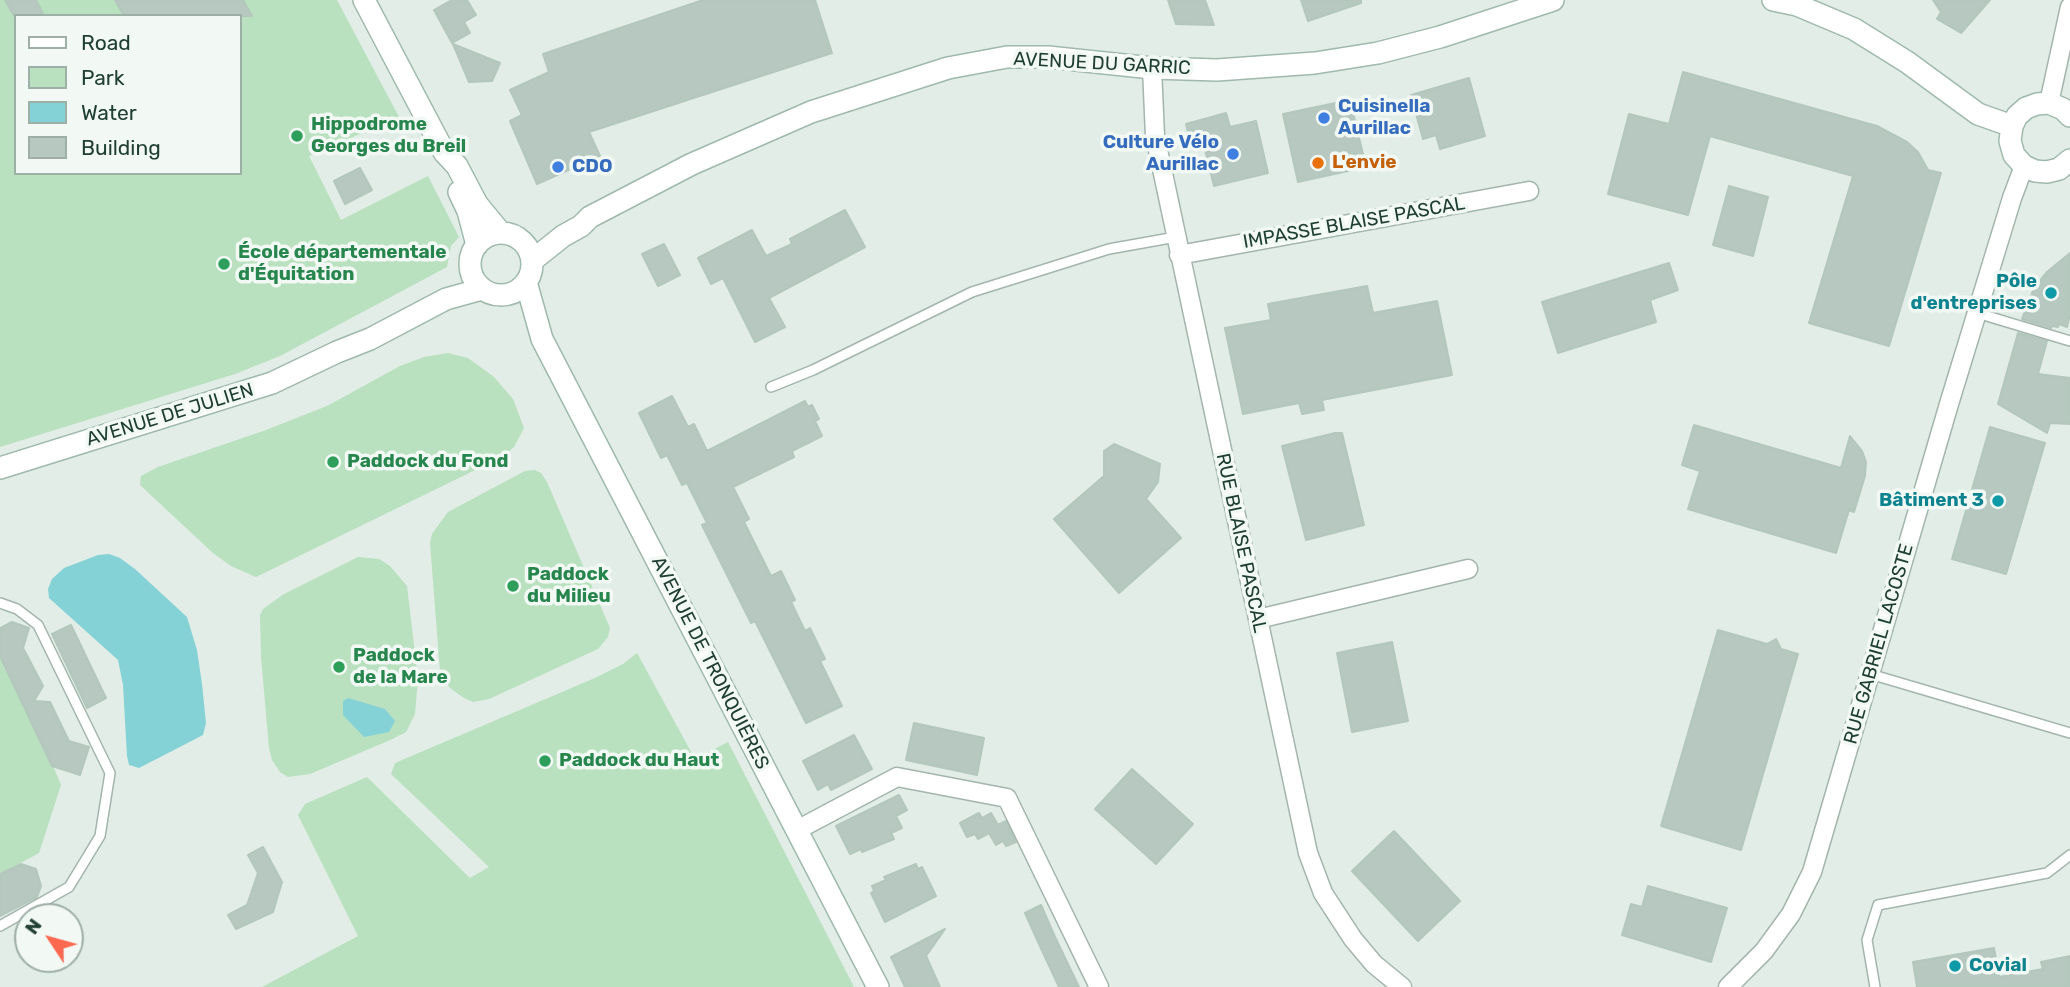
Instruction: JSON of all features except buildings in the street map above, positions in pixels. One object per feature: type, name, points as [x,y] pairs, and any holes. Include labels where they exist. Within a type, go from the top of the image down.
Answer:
[{"type":"street","points":[[364,0],[444,152],[457,166],[477,204],[508,234],[524,242],[533,260],[533,268],[526,282],[513,293],[489,292],[472,274],[474,251],[468,211],[447,169],[444,152]]},
{"type":"street","name":"AVENUE DU GARRIC","points":[[533,260],[590,217],[692,164],[811,112],[948,68],[1007,58],[1048,57],[1152,68],[1217,70],[1315,63],[1378,53],[1440,37],[1553,0]]},
{"type":"street","points":[[1773,0],[1797,5],[1854,29],[1907,62],[1978,114],[2012,126]]},
{"type":"street","points":[[2049,103],[2070,7]]},
{"type":"street","name":"RUE BLAISE PASCAL","points":[[1152,68],[1155,136],[1308,853],[1323,893],[1360,947],[1374,964],[1402,987]]},
{"type":"street","points":[[2070,116],[2063,109],[2049,103],[2026,108],[2017,116],[2012,126],[2010,141],[2014,155],[2024,166],[2070,180]]},
{"type":"street","points":[[2047,172],[2059,169],[2070,160]]},
{"type":"street","name":"RUE GABRIEL LACOSTE","points":[[1728,987],[1764,951],[1791,914],[1812,872],[1977,313],[2024,166]]},
{"type":"street","name":"IMPASSE BLAISE PASCAL","points":[[1180,256],[1529,191]]},
{"type":"street","name":"AVENUE DU GARRIC","points":[[508,234],[541,233],[578,218],[590,217]]},
{"type":"street","points":[[474,251],[490,234],[508,234]]},
{"type":"street","name":"AVENUE DE JULIEN","points":[[337,352],[366,331],[453,281],[474,251]]},
{"type":"street","name":"AVENUE DE TRONQUIÈRES","points":[[526,282],[541,339],[878,987]]},
{"type":"street","name":"AVENUE DE JULIEN","points":[[0,468],[272,383],[370,339],[446,299],[489,292]]},
{"type":"street","name":"AVENUE DE TRONQUIÈRES","points":[[489,292],[510,303],[541,339]]},
{"type":"street","points":[[1258,619],[1468,569]]},
{"type":"street","points":[[797,830],[897,777],[1007,798],[1099,987]]},
{"type":"lane","points":[[771,387],[813,370],[972,292],[1109,249],[1176,237]]},
{"type":"lane","points":[[1977,313],[2070,341]]},
{"type":"lane","points":[[0,603],[17,609],[38,625],[110,773],[100,836],[69,887],[0,926]]},
{"type":"lane","points":[[1870,674],[2070,733]]},
{"type":"lane","points":[[1875,987],[1867,940],[1878,905],[2046,873],[2070,855]]},
{"type":"green space","name":"École départementale d'Équitation","points":[[0,0],[337,0],[399,117],[309,156],[341,220],[428,176],[459,237],[451,246],[447,267],[280,356],[235,374],[0,447]]},
{"type":"green space","name":"Paddock du Fond","points":[[448,353],[468,358],[494,377],[513,399],[524,428],[514,447],[504,456],[256,577],[231,566],[213,553],[140,485],[141,476],[158,467],[327,406],[400,366],[424,357]]},
{"type":"green space","name":"Paddock du Milieu","points":[[535,470],[541,473],[547,482],[610,628],[608,637],[598,649],[489,699],[473,702],[450,688],[440,671],[430,543],[432,534],[448,512],[525,471]]},
{"type":"green space","name":"Paddock de la Mare","points":[[358,557],[379,559],[390,566],[407,586],[418,678],[415,714],[406,732],[388,741],[310,774],[288,777],[280,772],[272,760],[269,748],[260,615],[263,609],[284,594]]},
{"type":"green space","points":[[637,653],[695,759],[728,742],[854,987],[262,987],[358,936],[298,815],[305,804],[367,777],[470,878],[489,867],[391,774],[395,763],[595,678],[623,664]]},
{"type":"green space","points":[[0,656],[61,785],[39,853],[0,874]]},
{"type":"water","points":[[109,554],[135,569],[187,617],[197,650],[202,684],[206,723],[203,735],[139,768],[129,765],[127,756],[123,685],[118,660],[49,598],[48,589],[52,579],[64,568],[98,555]]},
{"type":"water","points":[[348,698],[385,709],[395,721],[389,732],[364,737],[343,715],[343,701]]},
{"type":"place","name":"Cuisinella Aurillac","points":[[1324,118]]},
{"type":"place","name":"Hippodrome Georges du Breil","points":[[297,136]]},
{"type":"place","name":"Culture Vélo Aurillac","points":[[1233,154]]},
{"type":"place","name":"L'envie","points":[[1318,163]]},
{"type":"place","name":"CDO","points":[[558,167]]},
{"type":"place","name":"École départementale d'Équitation","points":[[224,264]]},
{"type":"place","name":"Pôle d'entreprises","points":[[2051,293]]},
{"type":"place","name":"Paddock du Fond","points":[[333,462]]},
{"type":"place","name":"Bâtiment 3","points":[[1998,501]]},
{"type":"place","name":"Paddock du Milieu","points":[[513,586]]},
{"type":"place","name":"Paddock de la Mare","points":[[339,667]]},
{"type":"place","name":"Paddock du Haut","points":[[545,761]]},
{"type":"place","name":"Covial","points":[[1955,966]]}]
